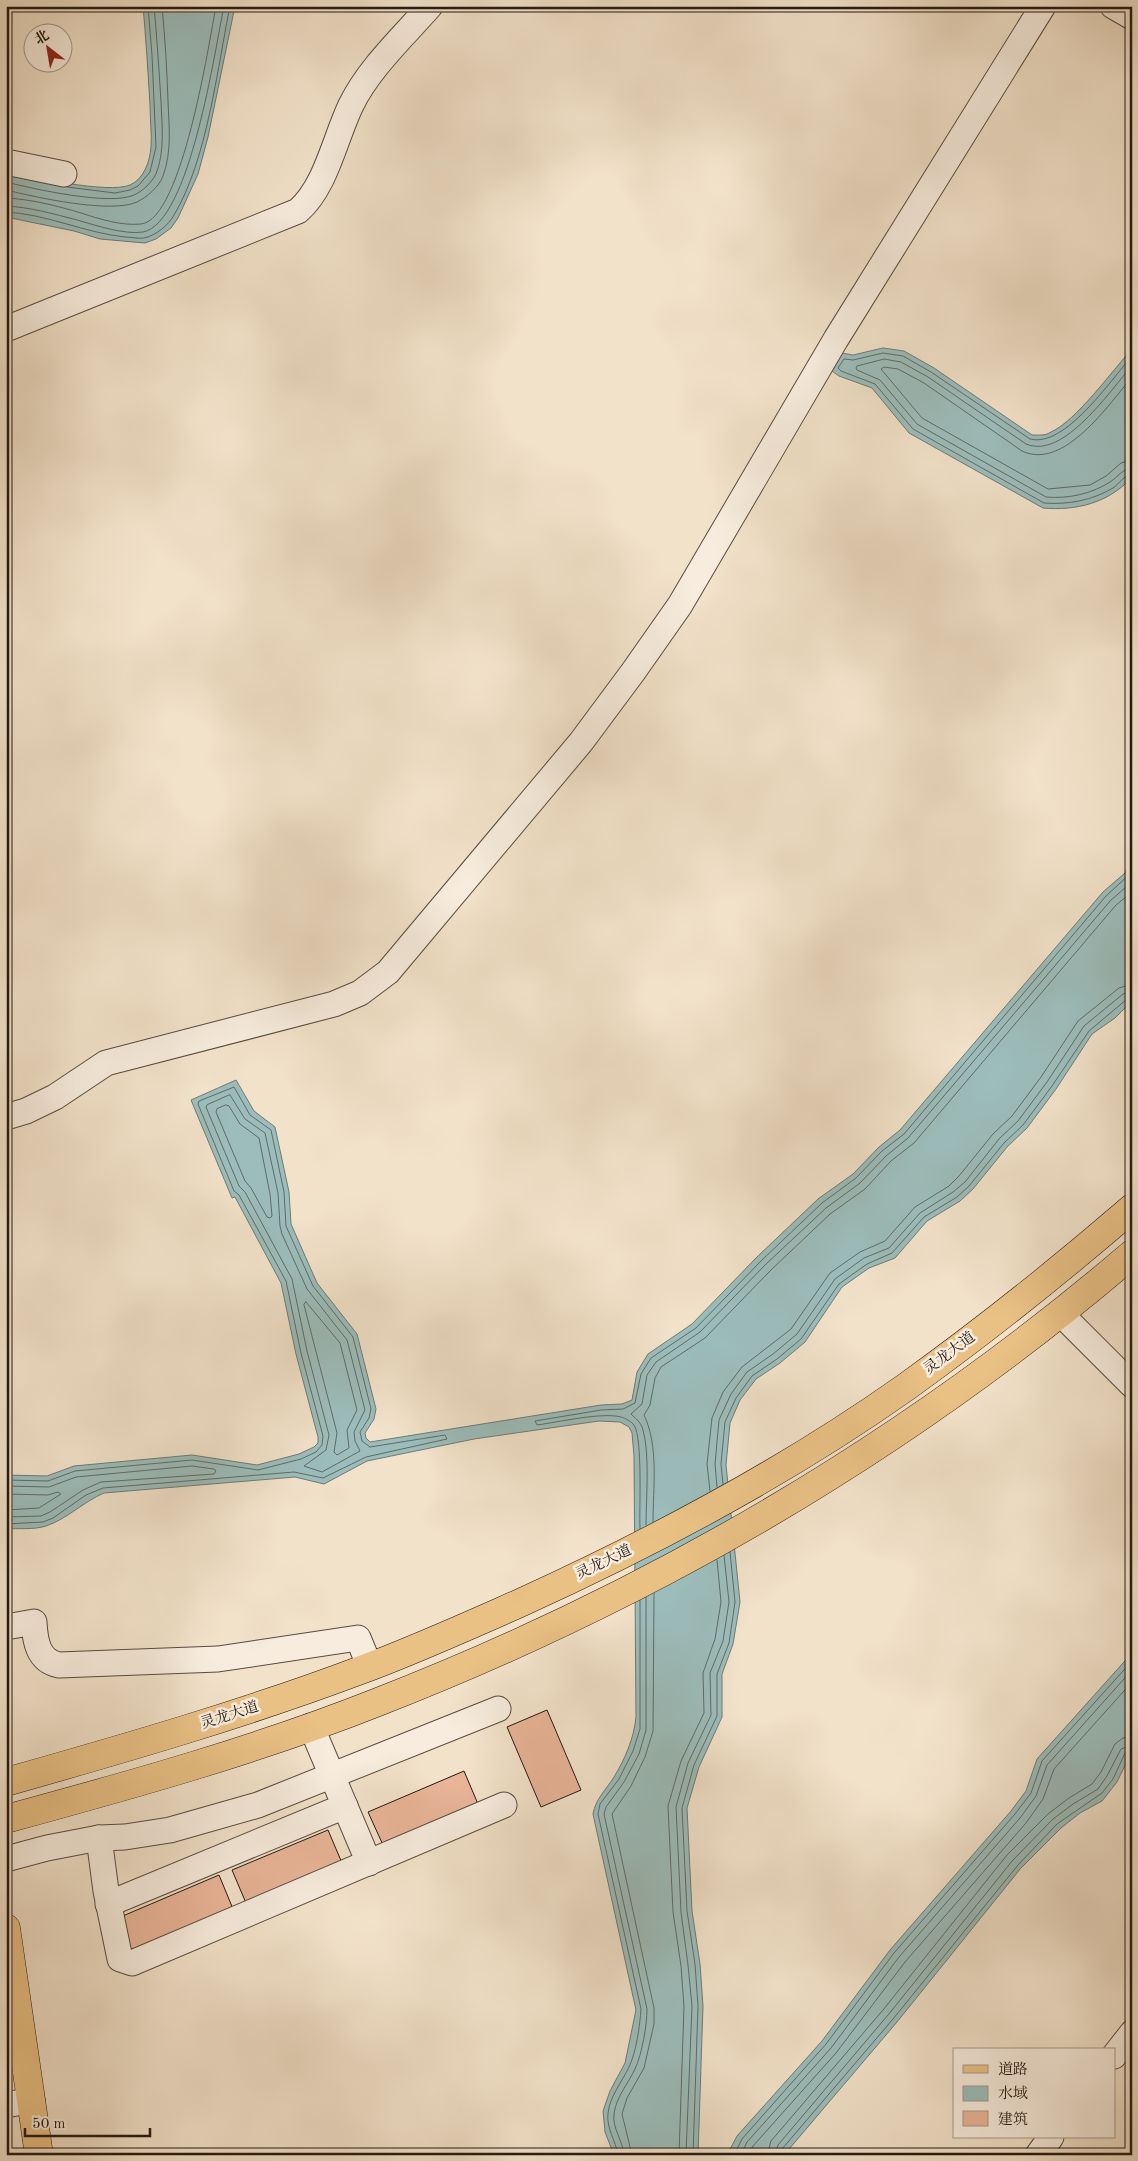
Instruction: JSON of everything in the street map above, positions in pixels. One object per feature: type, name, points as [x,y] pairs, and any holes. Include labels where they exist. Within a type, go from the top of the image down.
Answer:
[{"type":"main road","name":"灵龙大道","points":[[6,1782],[185,1731],[370,1667],[459,1630],[615,1558],[747,1487],[903,1389],[1046,1280],[1132,1208]]},
{"type":"main road","points":[[6,1819],[177,1771],[376,1703],[465,1667],[623,1593],[753,1523],[825,1480],[923,1417],[1060,1313],[1132,1254]]},
{"type":"main road","points":[[6,1928],[19,2102],[39,2155]]},
{"type":"street","points":[[6,329],[298,211],[316,190],[351,105],[362,86],[430,6]]},
{"type":"street","points":[[6,1117],[26,1111],[48,1101],[106,1063],[334,1004],[360,994],[388,972],[581,742],[680,606],[836,339],[1043,6]]},
{"type":"street","points":[[1113,6],[1132,17]]},
{"type":"street","points":[[6,162],[64,174]]},
{"type":"street","points":[[1060,1313],[1132,1385]]},
{"type":"street","points":[[6,1627],[34,1622],[34,1634],[40,1652],[48,1661],[59,1665],[218,1659],[358,1638],[370,1667]]},
{"type":"street","points":[[6,1859],[99,1838],[125,1837],[170,1830],[258,1805],[498,1709]]},
{"type":"street","points":[[311,1726],[369,1863]]},
{"type":"street","points":[[99,1838],[108,1904],[120,1959],[132,1964],[504,1805]]},
{"type":"street","points":[[108,1904],[345,1806]]},
{"type":"street","points":[[1116,2054],[1132,2034]]},
{"type":"street","points":[[1038,2155],[1050,2138]]},
{"type":"water","points":[[143,6],[235,6],[208,137],[198,174],[178,218],[171,228],[156,239],[145,243],[100,239],[74,231],[6,217],[6,171],[69,184],[105,187],[130,185],[143,174],[149,158],[151,136]]},
{"type":"water","points":[[883,348],[904,351],[934,368],[1032,435],[1044,435],[1061,426],[1082,407],[1132,349],[1132,477],[1113,493],[1091,503],[1068,508],[1043,508],[909,433],[872,388],[839,376],[829,369],[842,353],[853,355]]},
{"type":"water","points":[[1132,853],[1132,1001],[1115,1018],[1092,1034],[1056,1089],[1027,1128],[1007,1147],[973,1189],[960,1201],[927,1221],[895,1258],[869,1268],[842,1287],[805,1342],[780,1363],[756,1379],[740,1400],[730,1423],[726,1465],[740,1602],[733,1644],[722,1674],[722,1717],[699,1767],[687,1808],[692,1911],[700,1964],[703,2006],[698,2155],[614,2155],[605,2132],[603,2111],[610,2091],[625,2063],[636,2010],[593,1814],[594,1808],[625,1756],[636,1717],[634,1456],[632,1433],[629,1427],[620,1422],[599,1421],[474,1439],[367,1461],[324,1484],[295,1477],[104,1493],[54,1523],[31,1528],[6,1529],[6,1475],[47,1476],[74,1466],[192,1455],[257,1465],[299,1454],[318,1443],[281,1283],[235,1197],[232,1198],[191,1100],[236,1080],[254,1111],[275,1127],[289,1192],[291,1224],[317,1283],[357,1334],[376,1409],[374,1419],[365,1433],[366,1438],[370,1442],[601,1405],[622,1404],[632,1400],[637,1372],[648,1354],[692,1324],[757,1257],[818,1199],[853,1174],[879,1147],[900,1130],[1103,892],[1125,873]]},
{"type":"water","points":[[1132,1653],[1132,1751],[1117,1782],[1102,1801],[1080,1813],[1061,1828],[1021,1868],[897,2022],[784,2155],[727,2155],[737,2136],[822,2041],[890,1950],[1011,1811],[1026,1791],[1037,1759]]},
{"type":"building","points":[[547,1710],[581,1790],[541,1807],[507,1727]]},
{"type":"building","points":[[464,1771],[478,1804],[383,1845],[368,1812]]},
{"type":"building","points":[[328,1830],[342,1863],[246,1903],[232,1870]]},
{"type":"building","points":[[219,1875],[233,1909],[132,1951],[118,1918]]}]
